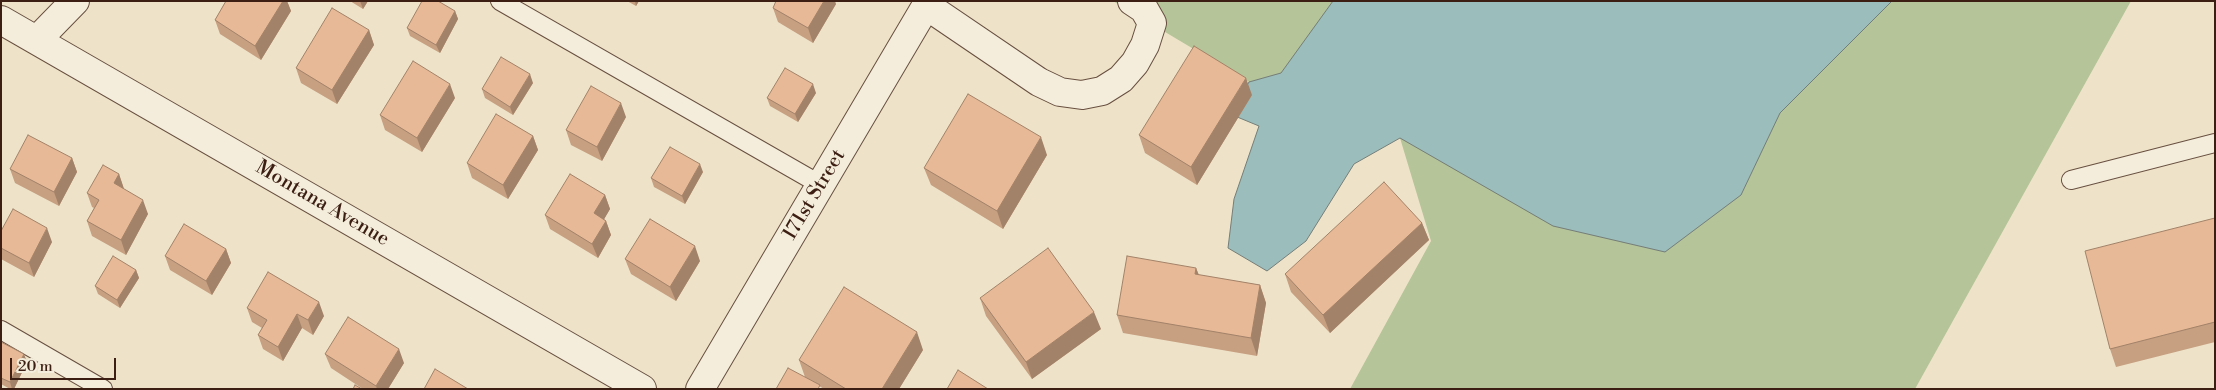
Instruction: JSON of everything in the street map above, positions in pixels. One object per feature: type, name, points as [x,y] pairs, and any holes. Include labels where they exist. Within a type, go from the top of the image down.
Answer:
[{"type":"street","points":[[37,40],[74,1]]},
{"type":"street","points":[[928,4],[1039,82],[1060,92],[1082,95],[1102,91],[1121,79],[1135,63],[1145,45],[1152,23],[1144,9],[1132,1]]},
{"type":"street","name":"171st Street","points":[[700,389],[928,4]]},
{"type":"street","name":"Montana Avenue","points":[[1,20],[642,389]]},
{"type":"lane","points":[[500,1],[820,185]]},
{"type":"lane","points":[[2071,180],[2215,143]]},
{"type":"lane","points":[[1,330],[102,389]]},
{"type":"green space","points":[[1113,1],[2131,1],[1915,389],[1350,389],[1431,241],[1400,138],[1249,82]]},
{"type":"water","points":[[1333,1],[1892,1],[1780,113],[1741,195],[1665,252],[1553,226],[1400,138],[1354,164],[1306,241],[1267,271],[1228,248],[1234,199],[1259,126],[1230,114],[1249,82],[1281,73]]},
{"type":"building","points":[[226,1],[283,1],[255,46],[215,20]]},
{"type":"building","points":[[422,1],[438,1],[455,11],[436,45],[407,28]]},
{"type":"building","points":[[776,1],[824,1],[808,28],[773,8]]},
{"type":"building","points":[[332,8],[369,30],[332,90],[296,68]]},
{"type":"building","points":[[1194,46],[1246,78],[1191,167],[1139,135]]},
{"type":"building","points":[[501,57],[530,74],[510,107],[482,89]]},
{"type":"building","points":[[413,61],[450,84],[417,138],[380,115]]},
{"type":"building","points":[[785,68],[813,84],[795,114],[767,98]]},
{"type":"building","points":[[591,86],[621,103],[597,147],[566,130]]},
{"type":"building","points":[[968,94],[1041,137],[997,211],[924,168]]},
{"type":"building","points":[[496,114],[533,136],[503,185],[467,163]]},
{"type":"building","points":[[28,135],[72,158],[54,192],[10,169]]},
{"type":"building","points":[[670,147],[700,164],[682,196],[651,178]]},
{"type":"building","points":[[103,165],[119,174],[114,183],[143,200],[121,240],[87,221],[99,200],[87,193]]},
{"type":"building","points":[[570,174],[605,195],[594,213],[606,221],[592,244],[545,215]]},
{"type":"building","points":[[1384,182],[1422,223],[1323,315],[1285,274]]},
{"type":"building","points":[[13,209],[47,228],[29,263],[1,248],[1,231]]},
{"type":"building","points":[[2215,218],[2215,322],[2110,349],[2085,251]]},
{"type":"building","points":[[650,219],[695,246],[670,287],[625,259]]},
{"type":"building","points":[[184,224],[226,249],[206,281],[165,256]]},
{"type":"building","points":[[1048,248],[1094,312],[1026,362],[980,298]]},
{"type":"building","points":[[113,256],[136,270],[117,300],[95,286]]},
{"type":"building","points":[[1127,256],[1196,268],[1195,274],[1260,285],[1251,338],[1117,315]]},
{"type":"building","points":[[268,272],[319,302],[308,320],[297,314],[278,347],[258,335],[267,320],[247,308]]},
{"type":"building","points":[[844,287],[917,332],[882,389],[846,389],[799,360]]},
{"type":"building","points":[[348,317],[399,349],[376,386],[325,354]]},
{"type":"building","points":[[1,342],[24,354],[10,382],[1,378]]},
{"type":"building","points":[[788,368],[820,385],[818,389],[776,389]]},
{"type":"building","points":[[435,369],[468,389],[424,389]]},
{"type":"building","points":[[958,370],[988,389],[947,389]]},
{"type":"building","points":[[355,385],[362,389],[353,389]]}]
